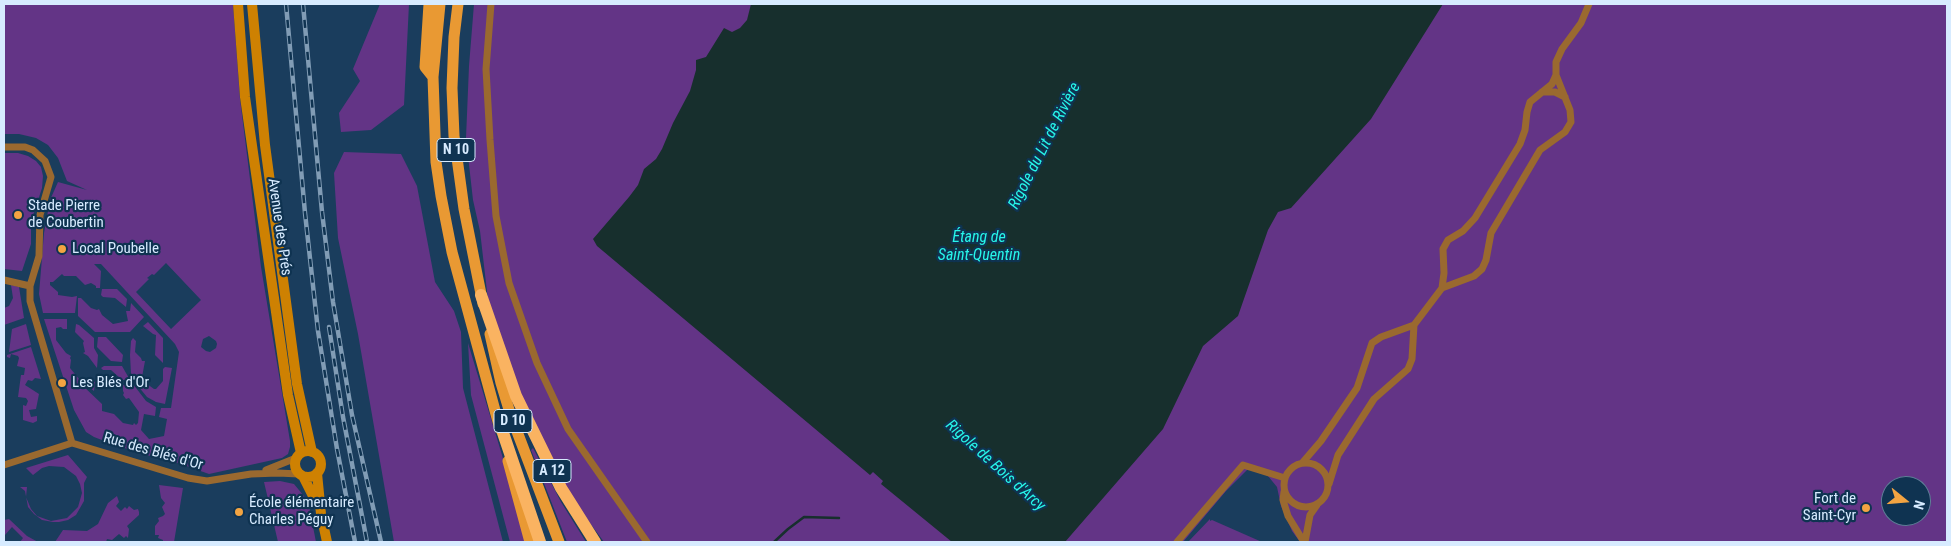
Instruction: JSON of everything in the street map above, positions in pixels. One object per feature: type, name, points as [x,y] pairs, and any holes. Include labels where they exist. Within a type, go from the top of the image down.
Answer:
[{"type":"highway","name":"N 10","points":[[480,295],[516,396]]},
{"type":"highway","name":"A 12","points":[[516,396],[561,488],[595,542]]},
{"type":"highway","name":"N 10","points":[[499,421],[540,542]]},
{"type":"main road","name":"Avenue des Prés","points":[[238,4],[245,97],[288,395],[303,454]]},
{"type":"main road","name":"Avenue des Prés","points":[[252,4],[272,192],[297,384],[303,454],[295,467],[321,514]]},
{"type":"main road","points":[[429,4],[425,66],[433,77]]},
{"type":"main road","name":"N 10","points":[[440,4],[433,77],[436,153],[441,196],[452,252],[499,421]]},
{"type":"main road","name":"N 10","points":[[458,4],[454,37],[452,88],[454,136],[464,209],[480,295]]},
{"type":"main road","name":"D 10","points":[[480,295],[501,383],[559,542]]},
{"type":"main road","name":"D 10","points":[[499,421],[510,473],[530,542]]},
{"type":"main road","name":"Avenue des Prés","points":[[303,454],[316,454],[321,461],[320,470],[317,473]]},
{"type":"main road","points":[[301,475],[310,477],[317,473],[321,514],[327,542]]},
{"type":"street","points":[[490,4],[486,69],[490,140],[496,216],[509,283],[537,363],[568,429],[647,542]]},
{"type":"street","points":[[1442,288],[1474,276],[1482,269],[1486,260],[1491,233],[1540,150],[1565,132],[1570,122],[1570,110],[1556,75],[1556,62],[1562,49],[1582,23],[1589,4]]},
{"type":"street","points":[[1305,542],[1288,516],[1283,500],[1285,478],[1292,468],[1303,462],[1321,441],[1357,388],[1372,343],[1381,337],[1414,324],[1442,288],[1444,273],[1442,249],[1448,240],[1463,230],[1475,218],[1520,144],[1525,130],[1530,102],[1552,84],[1556,75]]},
{"type":"street","points":[[1542,92],[1555,92],[1565,97]]},
{"type":"street","points":[[4,147],[25,147],[33,150],[45,161],[51,177],[40,215],[39,256],[30,286],[30,301],[72,443],[4,465]]},
{"type":"street","points":[[4,280],[30,286]]},
{"type":"street","points":[[1284,489],[1291,501],[1297,505],[1311,507],[1326,496],[1338,455],[1374,399],[1408,369],[1412,359],[1414,324]]},
{"type":"street","name":"Rue des Blés d'Or","points":[[72,443],[188,478],[207,481],[278,472],[301,475]]},
{"type":"street","points":[[251,474],[288,463],[303,454]]},
{"type":"street","points":[[1303,462],[1310,462],[1323,470],[1329,484]]},
{"type":"street","points":[[1177,542],[1243,465],[1285,478]]},
{"type":"street","points":[[1305,542],[1310,515],[1317,504]]},
{"type":"shaded area","points":[[4,4],[233,4],[240,99],[261,267],[290,441],[288,454],[282,458],[209,474],[164,458],[160,459],[160,456],[157,458],[115,445],[86,432],[74,410],[44,319],[67,319],[67,329],[56,328],[56,340],[66,353],[71,356],[70,368],[79,379],[93,383],[95,381],[94,391],[88,386],[82,385],[102,404],[102,411],[114,414],[123,423],[133,425],[134,423],[136,425],[139,412],[129,398],[126,399],[123,395],[123,385],[133,384],[146,401],[156,407],[155,416],[144,414],[141,430],[149,439],[164,436],[167,419],[159,417],[161,408],[171,408],[179,352],[175,344],[101,264],[94,264],[101,271],[100,288],[96,288],[91,283],[85,285],[76,276],[64,276],[62,274],[53,282],[50,282],[50,285],[58,292],[58,295],[77,296],[75,313],[43,313],[39,294],[44,233],[50,200],[58,182],[87,190],[67,181],[58,158],[48,145],[36,138],[19,134],[4,134]],"holes":[[[166,263],[201,300],[171,329],[136,292],[149,279],[147,278],[152,274],[154,275]],[[209,336],[217,344],[216,348],[210,352],[201,347],[203,339]]]},
{"type":"shaded area","points":[[380,4],[409,4],[404,105],[371,130],[341,132],[339,113],[360,81],[353,69]]},
{"type":"shaded area","points":[[474,4],[1947,4],[1947,542],[1300,542],[1292,531],[1281,506],[1277,487],[1268,476],[1249,468],[1226,491],[1183,542],[604,542],[547,465],[493,343],[480,231],[473,200],[466,138]]},
{"type":"shaded area","points":[[344,152],[401,154],[417,186],[435,282],[454,311],[461,332],[463,388],[503,542],[394,542],[358,334],[338,238],[334,173]]},
{"type":"shaded area","name":"Stade Pierre de Coubertin","points":[[4,153],[18,153],[28,156],[41,167],[43,176],[42,188],[31,222],[31,244],[22,271],[4,269]]},
{"type":"shaded area","points":[[11,285],[19,287],[24,318],[4,325],[4,308],[9,306],[13,298]]},
{"type":"shaded area","points":[[102,289],[117,289],[127,299],[126,307],[115,298],[103,297],[101,295]]},
{"type":"shaded area","points":[[78,298],[81,298],[91,308],[99,309],[102,315],[113,324],[128,321],[126,311],[130,311],[131,303],[144,317],[130,332],[95,332],[78,316]]},
{"type":"shaded area","points":[[148,322],[163,338],[163,363],[155,355],[156,335],[143,326]]},
{"type":"shaded area","points":[[26,324],[31,345],[9,352],[12,329]]},
{"type":"shaded area","points":[[76,324],[94,338],[94,348],[98,355],[97,368],[88,356],[83,353],[85,352],[84,341],[75,332]]},
{"type":"shaded area","points":[[98,337],[106,337],[123,355],[122,362],[111,361],[97,347]]},
{"type":"shaded area","points":[[133,338],[136,341],[135,352],[142,361],[145,361],[143,381],[156,389],[163,381],[163,369],[165,367],[172,368],[165,404],[147,397],[131,374],[130,355]]},
{"type":"shaded area","points":[[468,343],[527,542],[510,542],[471,395]]},
{"type":"shaded area","points":[[31,347],[41,379],[28,380],[25,385],[39,394],[36,409],[29,410],[31,417],[37,416],[37,421],[33,423],[23,420],[23,405],[26,406],[28,401],[26,398],[18,397],[21,375],[24,375],[25,368],[17,366],[18,356],[11,354],[10,358],[7,357],[7,355]]},
{"type":"shaded area","points":[[104,366],[122,366],[130,380],[122,380],[111,370],[103,370],[101,368]]},
{"type":"shaded area","points":[[533,448],[561,502],[586,542],[567,542],[531,450]]},
{"type":"shaded area","points":[[68,455],[87,477],[84,483],[84,501],[76,515],[68,520],[53,522],[42,520],[34,514],[28,507],[26,498],[37,516],[51,521],[67,518],[78,507],[82,493],[76,476],[64,467],[49,466],[42,468],[33,475],[26,468]]},
{"type":"shaded area","points":[[280,481],[294,484],[308,501],[316,542],[278,542],[264,482]]},
{"type":"shaded area","points":[[159,485],[183,488],[174,542],[163,542],[163,540],[158,538],[159,535],[155,535],[155,526],[159,521],[158,518],[165,514],[162,507],[165,503],[161,498]]},
{"type":"shaded area","points":[[20,487],[27,487],[26,497],[25,491]]},
{"type":"shaded area","points":[[117,496],[119,502],[116,506],[121,511],[129,506],[134,510],[138,509],[139,512],[139,515],[127,526],[129,529],[128,538],[126,536],[124,538],[119,534],[112,540],[107,539],[106,542],[55,542],[63,530],[87,531],[98,524],[108,503]]},
{"type":"shaded area","points":[[9,519],[27,536],[38,542],[20,542],[23,538],[12,527],[4,535],[4,520]]},
{"type":"shaded area","points":[[1210,519],[1210,521],[1212,520],[1262,542],[1188,542]]},
{"type":"water","name":"Étang de Saint-Quentin","points":[[751,4],[1443,4],[1371,119],[1291,208],[1278,212],[1268,230],[1238,316],[1203,346],[1163,429],[1065,542],[952,542],[881,484],[883,481],[873,472],[870,475],[597,246],[593,239],[629,197],[638,185],[644,169],[656,159],[662,149],[690,91],[696,70],[696,60],[706,57],[724,28],[732,32],[740,28],[747,20]]},
{"type":"waterway","points":[[774,542],[804,517],[839,518]]},
{"type":"railway","points":[[286,4],[318,331],[337,449],[355,542]]},
{"type":"railway","points":[[303,4],[322,212],[333,302],[352,415],[381,542]]},
{"type":"railway","points":[[329,327],[343,417],[367,542]]},
{"type":"place","name":"Stade Pierre de Coubertin","points":[[18,215]]},
{"type":"place","name":"Local Poubelle","points":[[62,249]]},
{"type":"place","name":"Les Blés d'Or","points":[[62,383]]},
{"type":"place","name":"Fort de Saint-Cyr","points":[[1866,508]]},
{"type":"place","name":"École élémentaire Charles Péguy","points":[[239,512]]},
{"type":"water label","name":"Rigole du Lit de Rivière","points":[[1045,146]]},
{"type":"water label","name":"Rigole de Bois d'Arcy","points":[[995,466]]}]
